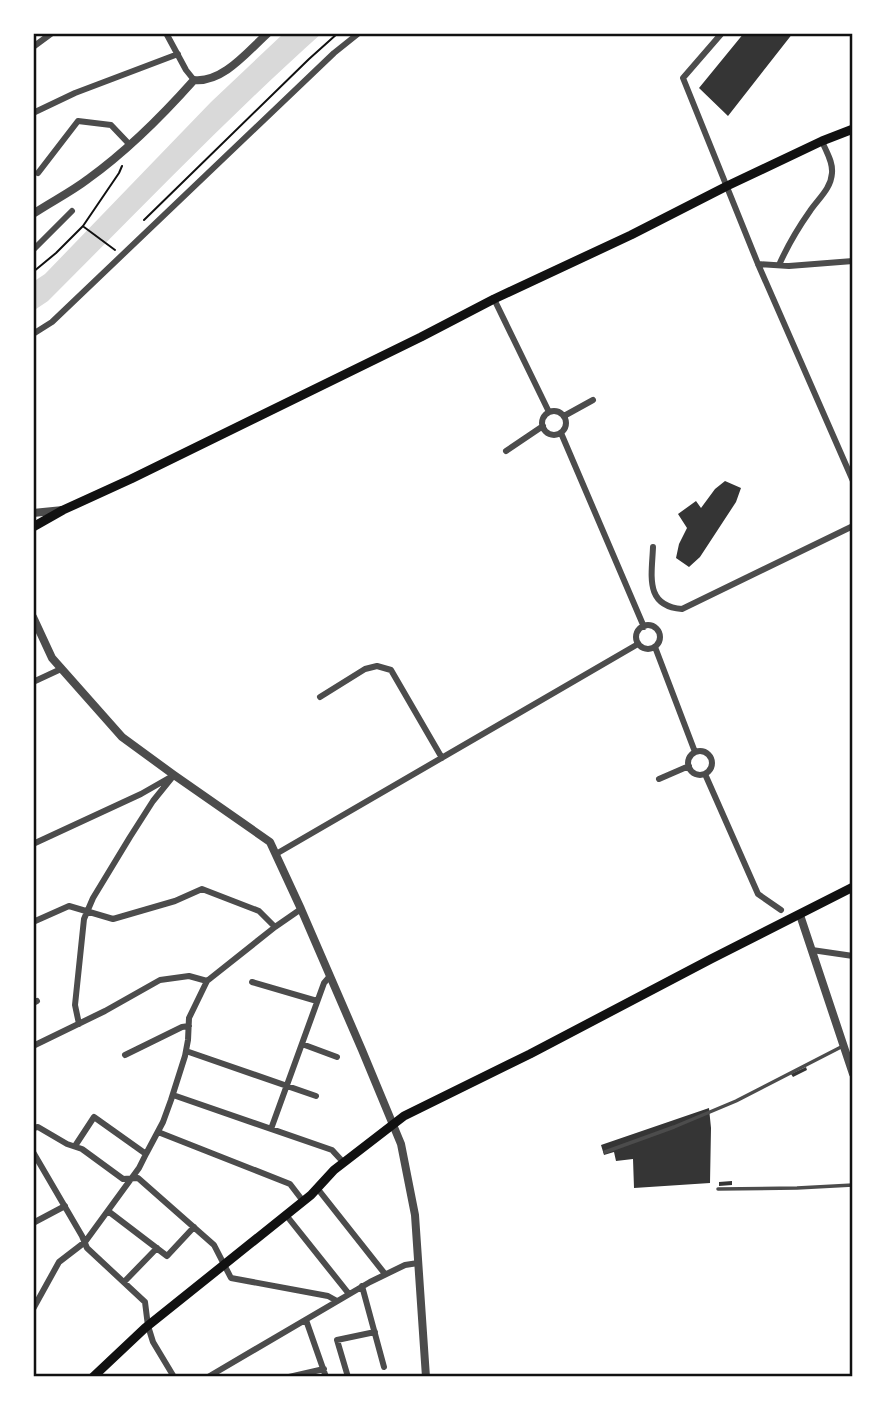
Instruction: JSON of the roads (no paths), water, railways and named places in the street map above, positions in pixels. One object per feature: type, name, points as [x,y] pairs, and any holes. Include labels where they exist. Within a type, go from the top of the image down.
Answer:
[{"type":"main road","points":[[33,527],[727,186],[822,141],[853,130]]},
{"type":"main road","points":[[98,1375],[148,1326],[404,1116],[530,1055],[853,887]]},
{"type":"street","points":[[33,47],[52,33]]},
{"type":"street","points":[[166,33],[194,80]]},
{"type":"street","points":[[33,214],[88,180],[130,145],[194,80],[217,76],[268,33]]},
{"type":"street","points":[[33,334],[52,322],[326,60],[359,33]]},
{"type":"street","points":[[722,33],[683,78],[758,264],[853,481]]},
{"type":"street","points":[[33,113],[75,93],[177,54]]},
{"type":"street","points":[[37,173],[78,121],[111,125],[130,145]]},
{"type":"street","points":[[779,265],[810,211],[825,193],[832,176],[831,162],[822,141]]},
{"type":"street","points":[[33,250],[72,211]]},
{"type":"street","points":[[758,264],[853,261]]},
{"type":"street","points":[[494,299],[550,412]]},
{"type":"street","points":[[564,416],[593,400]]},
{"type":"street","points":[[557,411],[564,416],[566,424],[561,433],[550,434],[543,426],[544,418],[550,412],[557,411]]},
{"type":"street","points":[[506,451],[543,426]]},
{"type":"street","points":[[561,433],[644,626]]},
{"type":"street","points":[[33,513],[63,510]]},
{"type":"street","points":[[653,547],[652,585],[655,594],[662,604],[670,608],[682,608],[853,526]]},
{"type":"street","points":[[33,617],[52,658],[122,737],[270,842],[401,1144],[415,1215],[426,1377]]},
{"type":"street","points":[[644,626],[652,626],[658,630],[660,642],[655,648],[644,649],[638,644],[637,636],[644,626]]},
{"type":"street","points":[[276,854],[638,644]]},
{"type":"street","points":[[655,648],[695,752]]},
{"type":"street","points":[[320,697],[366,669],[377,666],[391,670],[442,758]]},
{"type":"street","points":[[33,682],[61,669]]},
{"type":"street","points":[[695,752],[707,753],[712,760],[711,767],[705,774],[696,774],[688,766],[689,758],[695,752]]},
{"type":"street","points":[[659,779],[688,766]]},
{"type":"street","points":[[705,774],[758,894],[780,910]]},
{"type":"street","points":[[33,844],[141,794],[174,775]]},
{"type":"street","points":[[79,1024],[75,1005],[84,919],[93,898],[130,837],[174,775]]},
{"type":"street","points":[[33,922],[69,906],[113,919],[175,901],[202,889],[259,911],[275,927]]},
{"type":"street","points":[[33,1309],[59,1262],[85,1242],[131,1178],[158,1132],[186,1051],[189,1017],[207,981],[301,909]]},
{"type":"street","points":[[800,915],[853,1074]]},
{"type":"street","points":[[812,950],[853,956]]},
{"type":"street","points":[[33,1046],[105,1011],[160,980],[189,976],[207,981]]},
{"type":"street","points":[[271,1129],[317,1001],[330,976]]},
{"type":"street","points":[[252,982],[317,1001]]},
{"type":"street","points":[[125,1055],[189,1026]]},
{"type":"street","points":[[844,1046],[853,1041]]},
{"type":"street","points":[[302,1044],[337,1057]]},
{"type":"street","points":[[186,1051],[316,1096]]},
{"type":"street","points":[[173,1095],[332,1150],[344,1163]]},
{"type":"street","points":[[75,1146],[94,1117],[146,1154]]},
{"type":"street","points":[[33,1128],[37,1126],[82,1149],[123,1179],[138,1178],[214,1245],[231,1278],[328,1296],[337,1301]]},
{"type":"street","points":[[158,1132],[290,1184],[303,1201]]},
{"type":"street","points":[[33,1152],[87,1248],[145,1302],[153,1342],[174,1377]]},
{"type":"street","points":[[317,1188],[385,1274]]},
{"type":"street","points":[[33,1223],[65,1206]]},
{"type":"street","points":[[108,1210],[167,1256],[194,1227]]},
{"type":"street","points":[[286,1215],[349,1294]]},
{"type":"street","points":[[124,1282],[157,1248]]},
{"type":"street","points":[[208,1377],[362,1286],[405,1265],[418,1263]]},
{"type":"street","points":[[362,1286],[384,1367]]},
{"type":"street","points":[[289,1377],[325,1373],[306,1320]]},
{"type":"street","points":[[348,1377],[337,1340],[375,1332]]},
{"type":"lane","points":[[605,1152],[736,1101],[844,1046]]},
{"type":"lane","points":[[718,1189],[853,1185]]}]
